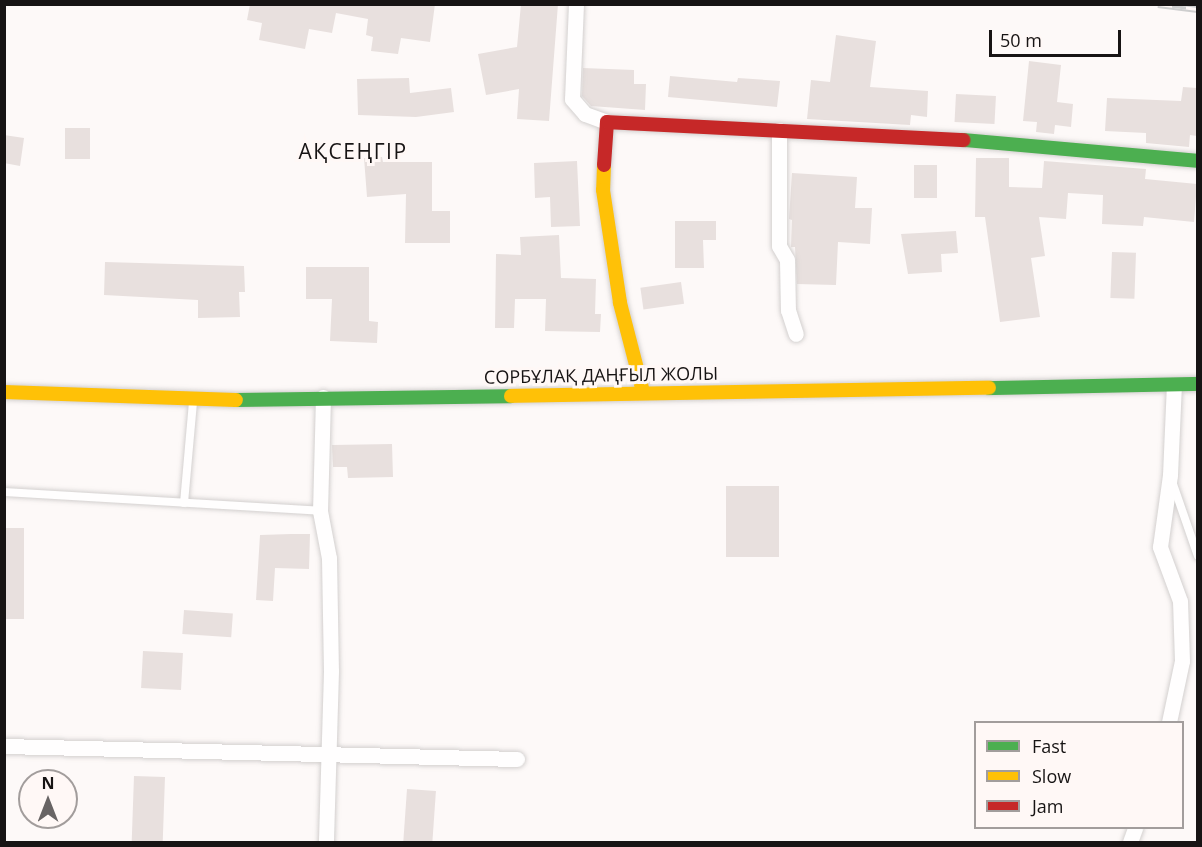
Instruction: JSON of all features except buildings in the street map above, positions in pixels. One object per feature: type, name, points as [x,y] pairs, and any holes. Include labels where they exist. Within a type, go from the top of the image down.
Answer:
[{"type":"main road","points":[[643,392],[620,303],[603,190],[607,122],[1003,142],[1197,161]]},
{"type":"main road","name":"СОРБҰЛАҚ ДАҢҒЫЛ ЖОЛЫ","points":[[4,392],[193,401],[1197,384]]},
{"type":"street","points":[[576,4],[572,99],[585,114],[607,122]]},
{"type":"street","points":[[779,130],[779,246],[787,260],[788,310],[796,333]]},
{"type":"street","points":[[1169,721],[1182,662],[1179,601],[1160,547],[1170,475],[1174,385]]},
{"type":"street","points":[[323,397],[320,511],[329,558],[329,752],[326,843]]},
{"type":"street","points":[[4,746],[329,752],[517,759]]},
{"type":"lane","points":[[184,503],[193,401]]},
{"type":"lane","points":[[1170,475],[1197,556]]},
{"type":"lane","points":[[4,492],[320,511]]},
{"type":"railway","points":[[1158,4],[1198,9]]},
{"type":"traffic: fast","points":[[964,140],[1198,161]]},
{"type":"traffic: fast","points":[[989,388],[1198,384]]},
{"type":"traffic: fast","points":[[236,400],[511,396]]},
{"type":"traffic: slow","points":[[604,165],[603,190],[620,303],[643,392]]},
{"type":"traffic: slow","points":[[511,396],[989,388]]},
{"type":"traffic: slow","points":[[4,392],[236,400]]},
{"type":"traffic: jam","points":[[604,165],[607,122],[964,140]]},
{"type":"district","name":"АҚСЕҢГІР","points":[[353,151]]}]
